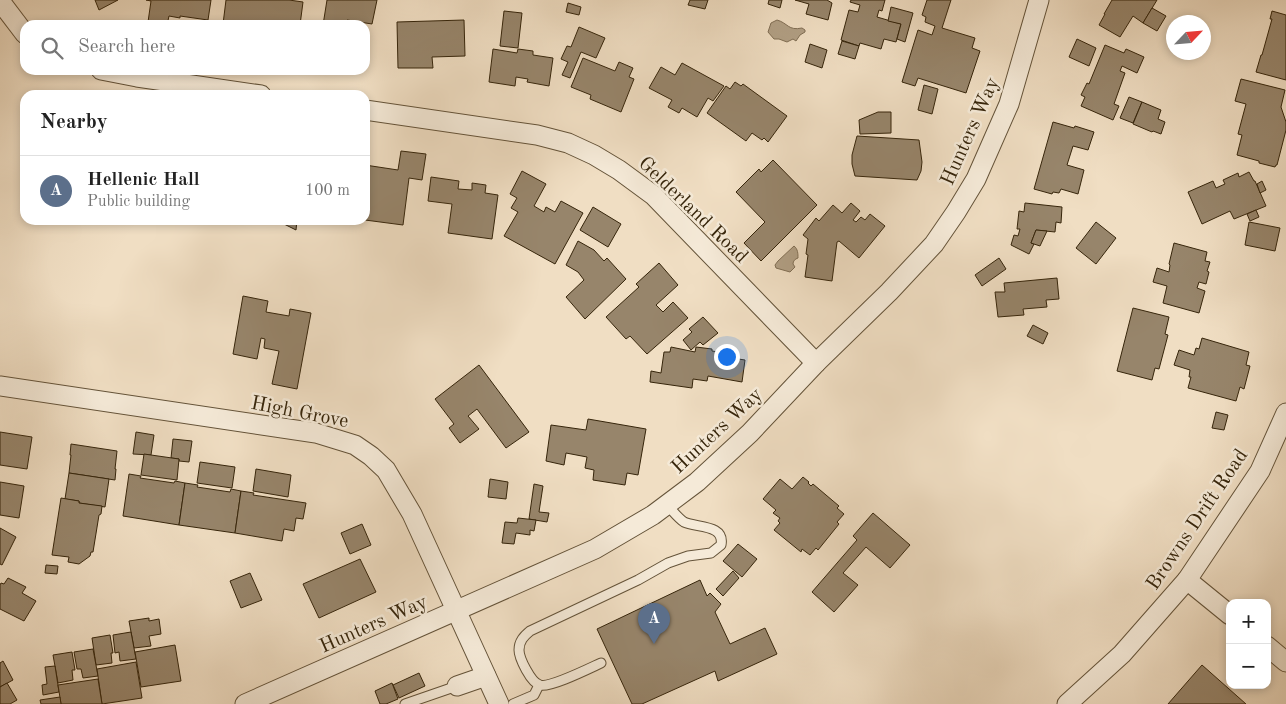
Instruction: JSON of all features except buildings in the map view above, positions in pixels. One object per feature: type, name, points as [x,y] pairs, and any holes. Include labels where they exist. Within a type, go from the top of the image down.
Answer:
[{"type":"street","name":"Hunters Way","points":[[245,704],[595,549],[654,515],[697,482],[750,433],[816,363],[889,292],[934,244],[976,179],[1009,104],[1039,0]]},
{"type":"street","points":[[0,1],[20,27]]},
{"type":"street","points":[[127,75],[227,90]]},
{"type":"street","name":"Gelderland Road","points":[[370,111],[537,135],[568,143],[594,155],[619,170],[653,195],[816,363]]},
{"type":"street","name":"High Grove","points":[[0,386],[316,434],[355,445],[386,470],[412,514],[498,704]]},
{"type":"street","name":"Browns Drift Road","points":[[1067,704],[1122,654],[1187,580],[1260,471],[1286,413]]},
{"type":"street","points":[[1187,580],[1226,613]]},
{"type":"street","points":[[1271,649],[1286,662]]},
{"type":"street","points":[[457,686],[486,676]]},
{"type":"lane","points":[[601,663],[558,681],[539,685],[529,676],[519,652],[520,642],[523,636],[530,631],[638,580],[668,563],[688,556],[711,553],[721,546],[721,538],[715,531],[683,521],[667,505]]},
{"type":"lane","points":[[513,704],[534,695],[539,685]]},
{"type":"lane","points":[[405,704],[457,686]]},
{"type":"shaded area","points":[[777,20],[791,28],[802,28],[805,32],[796,41],[793,39],[787,42],[774,39],[768,32],[771,23]]},
{"type":"shaded area","points":[[794,246],[798,255],[798,258],[793,263],[795,267],[790,272],[776,268],[775,265],[778,261]]},
{"type":"place","name":"Hellenic Hall","points":[[654,644]]}]
